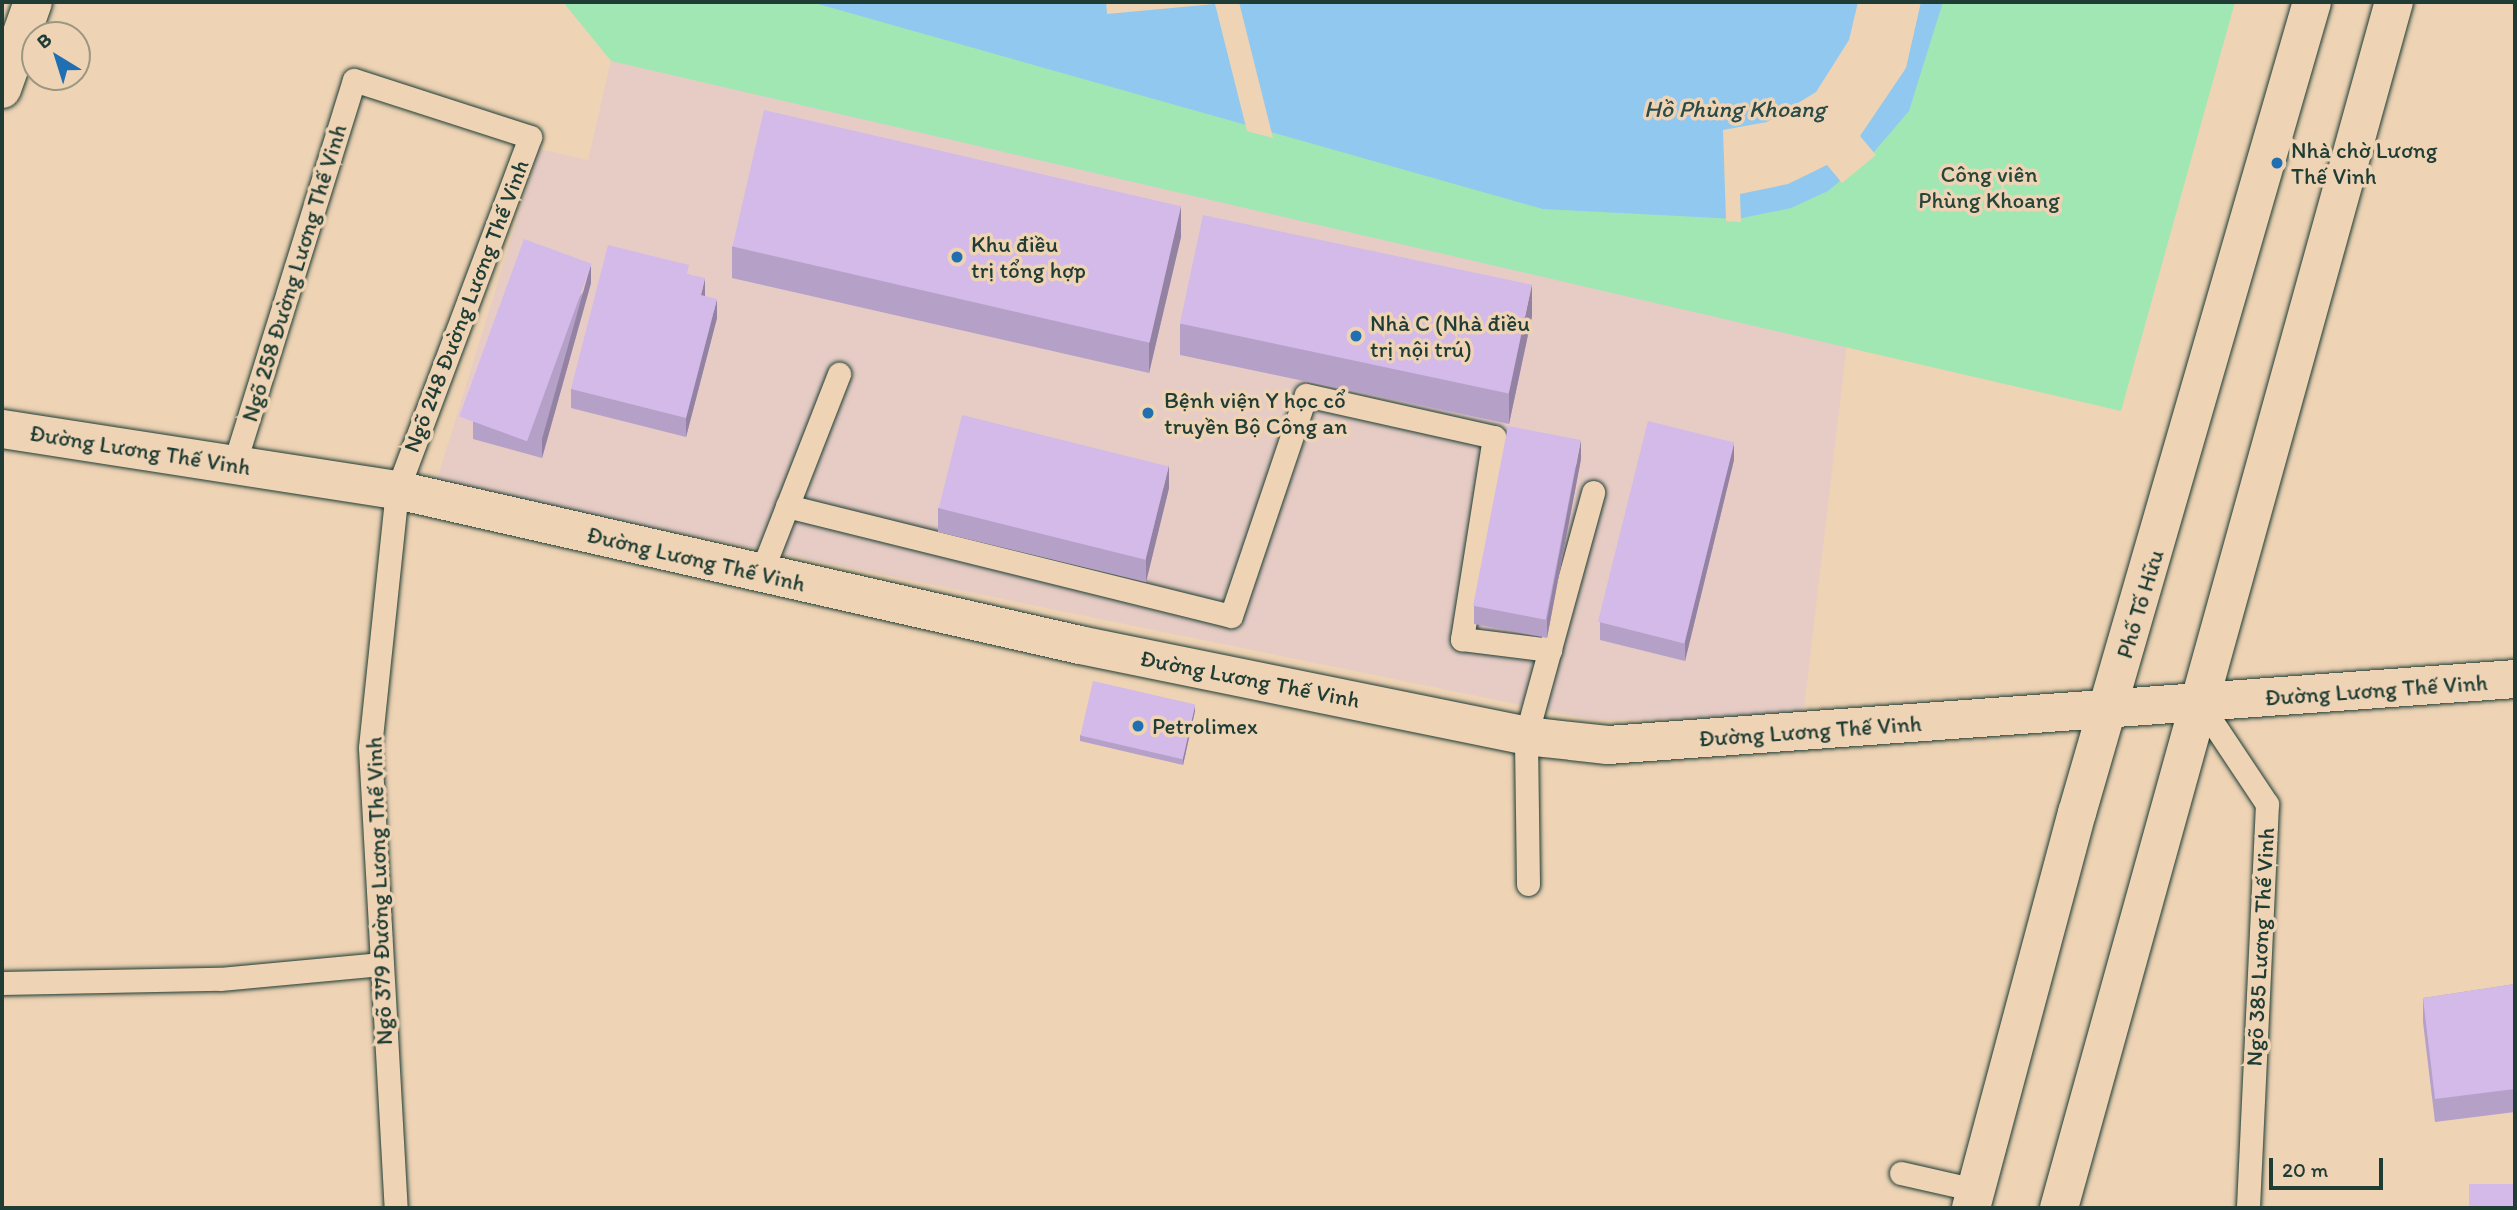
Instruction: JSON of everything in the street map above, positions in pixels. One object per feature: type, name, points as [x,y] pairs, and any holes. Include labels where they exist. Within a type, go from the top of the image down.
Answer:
[{"type":"street","points":[[2,89],[33,2]]},
{"type":"street","name":"Phố Tố Hữu","points":[[1973,1199],[2106,711],[2312,2]]},
{"type":"street","points":[[2059,1208],[2201,705],[2394,2]]},
{"type":"street","name":"Đường Lương Thế Vinh","points":[[2,429],[397,490],[761,573],[1526,736],[1608,745],[2201,705],[2515,679]]},
{"type":"lane","name":"Ngõ 258 Đường Lương Thế Vinh","points":[[234,465],[354,80]]},
{"type":"lane","name":"Ngõ 248 Đường Lương Thế Vinh","points":[[354,80],[530,137],[397,490]]},
{"type":"lane","points":[[761,573],[839,374]]},
{"type":"lane","points":[[787,506],[1231,616],[1306,395],[1494,437],[1462,639],[1550,650]]},
{"type":"lane","name":"Ngõ 379 Đường Lương Thế Vinh","points":[[396,1208],[370,748],[397,490]]},
{"type":"lane","points":[[1528,884],[1526,736],[1593,492]]},
{"type":"lane","name":"Ngõ 385 Lương Thế Vinh","points":[[2201,705],[2267,804],[2248,1208]]},
{"type":"lane","points":[[2,984],[220,979],[381,964]]},
{"type":"lane","points":[[1901,1173],[1973,1199]]},
{"type":"shaded area","name":"Bệnh viện Y học cổ truyền Bộ Công an","points":[[611,61],[1847,343],[1803,717],[1594,720],[436,483],[539,149],[588,160]]},
{"type":"green space","name":"Công viên Phùng Khoang","points":[[563,2],[2235,2],[2121,411],[611,61]]},
{"type":"water","name":"Hồ Phùng Khoang","points":[[811,2],[1942,2],[1942,5],[1909,111],[1873,153],[1828,191],[1791,208],[1737,219],[1543,209]]},
{"type":"pier","points":[[1106,2],[1239,2],[1273,138],[1247,131],[1215,4],[1107,14]]},
{"type":"pier","points":[[1858,2],[1921,2],[1906,68],[1860,136],[1876,155],[1842,183],[1827,165],[1788,184],[1740,194],[1741,222],[1726,221],[1723,130],[1767,122],[1816,92],[1849,40]]},
{"type":"building","name":"Khu điều trị tổng hợp","points":[[764,110],[1181,206],[1150,343],[733,246]]},
{"type":"building","name":"Nhà C (Nhà điều trị nội trú)","points":[[1203,215],[1532,285],[1509,393],[1180,324]]},
{"type":"building","points":[[524,239],[592,264],[527,441],[459,417]]},
{"type":"building","points":[[608,245],[689,265],[687,274],[705,278],[701,295],[717,299],[686,418],[571,389]]},
{"type":"building","points":[[962,415],[1169,467],[1145,560],[939,508]]},
{"type":"building","points":[[1648,421],[1734,443],[1684,643],[1598,622]]},
{"type":"building","points":[[1508,426],[1581,440],[1546,620],[1473,606]]},
{"type":"building","name":"Petrolimex","points":[[1093,681],[1195,705],[1183,759],[1080,736]]},
{"type":"building","points":[[2515,984],[2515,1089],[2435,1099],[2423,998]]},
{"type":"building","points":[[2469,1184],[2515,1184],[2515,1208],[2469,1208]]},
{"type":"place","name":"Nhà chờ Lương Thế Vinh","points":[[2277,163]]},
{"type":"place","name":"Khu điều trị tổng hợp","points":[[957,257]]},
{"type":"place","name":"Nhà C (Nhà điều trị nội trú)","points":[[1356,336]]},
{"type":"place","name":"Bệnh viện Y học cổ truyền Bộ Công an","points":[[1148,413]]},
{"type":"place","name":"Petrolimex","points":[[1138,726]]}]
